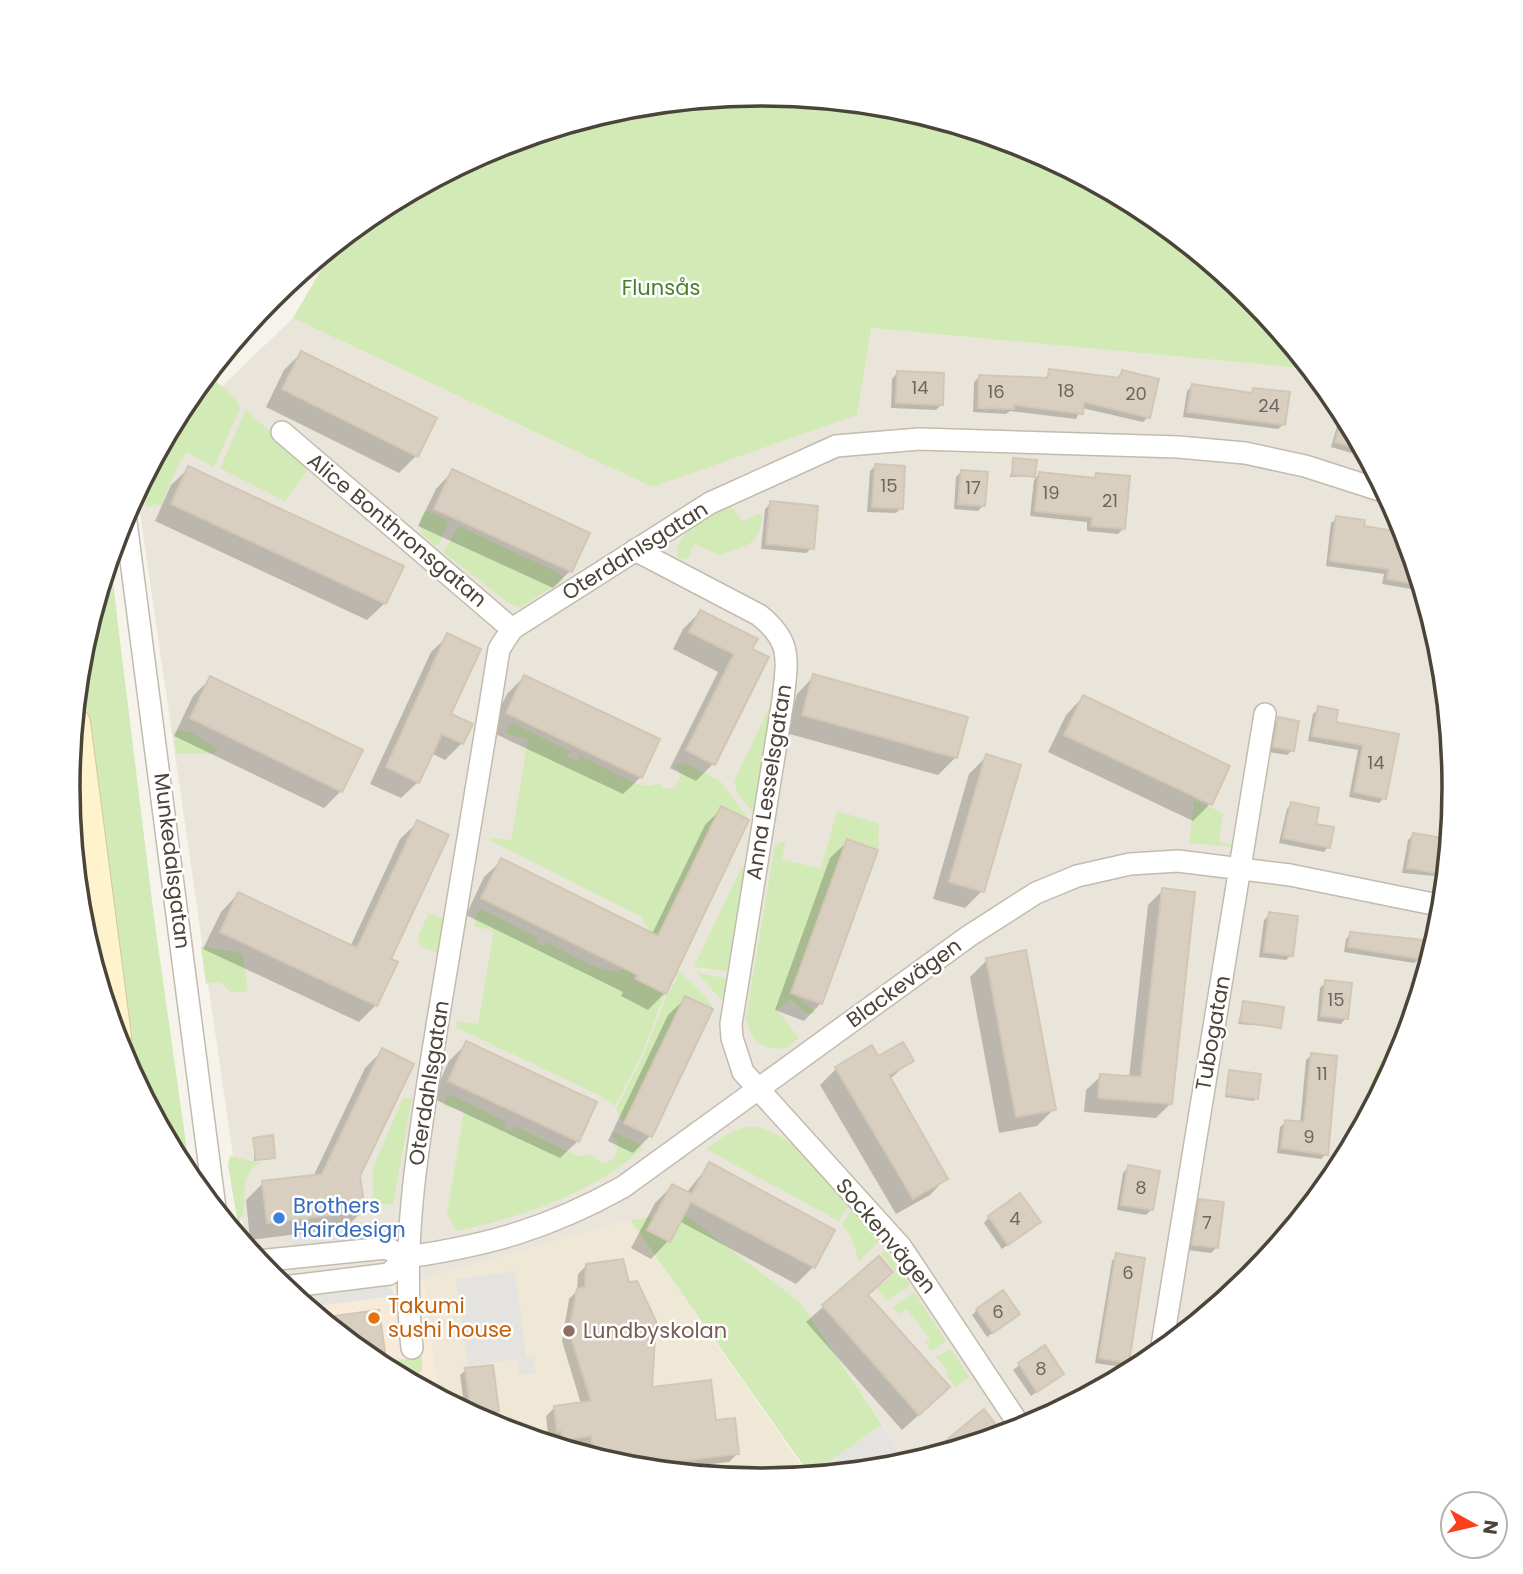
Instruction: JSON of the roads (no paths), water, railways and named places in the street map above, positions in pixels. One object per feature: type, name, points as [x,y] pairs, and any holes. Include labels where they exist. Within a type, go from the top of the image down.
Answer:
[{"type":"main road","points":[[81,768],[108,977]]},
{"type":"street","name":"Alice Bonthronsgatan","points":[[282,432],[512,629]]},
{"type":"street","name":"Oterdahlsgatan","points":[[412,1348],[406,1296],[407,1235],[427,1083],[499,649],[512,629],[710,503],[836,446],[919,439],[1178,447],[1245,453],[1305,466],[1373,488]]},
{"type":"street","name":"Munkedalsgatan","points":[[128,537],[213,1190]]},
{"type":"street","name":"Anna Lesselsgatan","points":[[635,550],[759,615],[775,628],[783,641],[787,657],[783,700],[731,1024],[740,1065],[758,1091]]},
{"type":"street","name":"Tubogatan","points":[[1164,1336],[1265,714]]},
{"type":"street","name":"Blackevägen","points":[[407,1257],[470,1248],[575,1213],[623,1187],[948,951],[1036,893],[1077,876],[1130,864],[1178,861],[1241,867],[1432,904]]},
{"type":"street","name":"Sockenvägen","points":[[758,1091],[901,1247],[1014,1419]]},
{"type":"street","points":[[271,1260],[386,1248],[407,1257],[388,1274],[297,1285]]},
{"type":"place","name":"Brothers Hairdesign","points":[[279,1218]]},
{"type":"place","name":"Takumi sushi house","points":[[374,1318]]},
{"type":"place","name":"Lundbyskolan","points":[[569,1331]]},
{"type":"park label","name":"Flunsås","points":[[661,288]]}]
